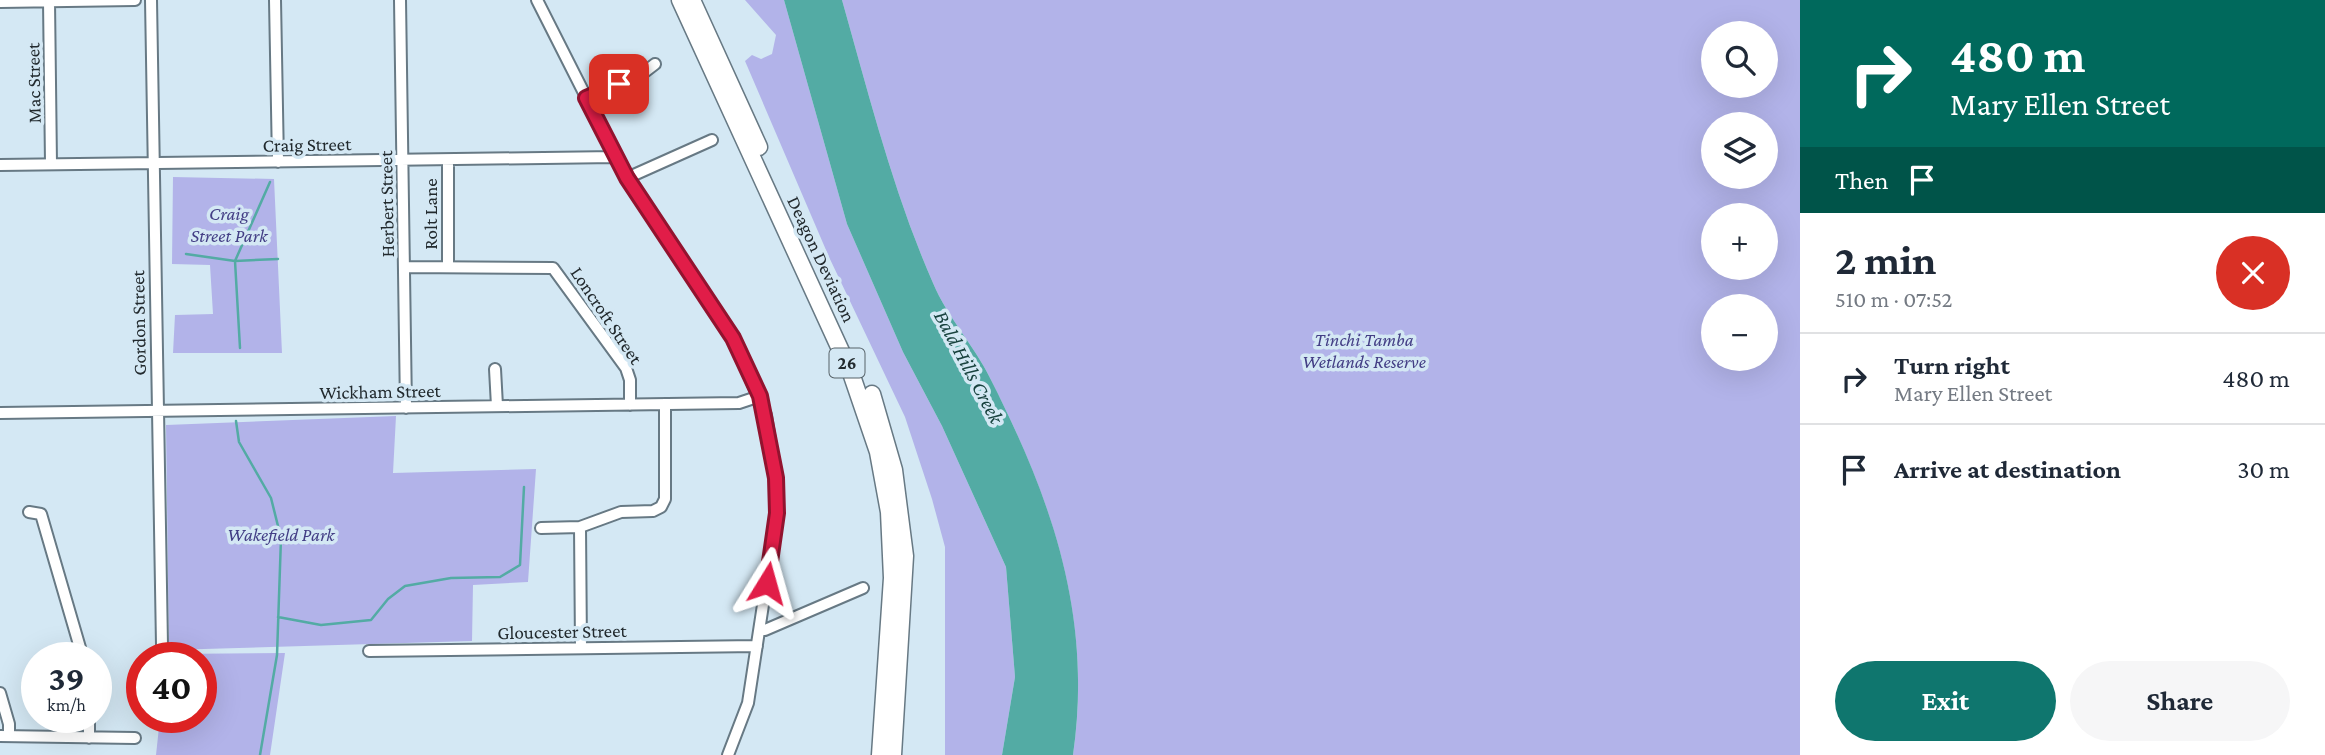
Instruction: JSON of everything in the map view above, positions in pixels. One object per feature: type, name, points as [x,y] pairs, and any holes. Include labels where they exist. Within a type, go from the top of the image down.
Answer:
[{"type":"highway","name":"Deagon Deviation","points":[[680,0],[852,373],[878,452],[889,512],[892,578],[880,755]]},
{"type":"highway","name":"Deagon Deviation","points":[[692,0],[860,366],[887,442],[900,502],[905,555],[893,755]]},
{"type":"street","points":[[0,2],[135,0]]},
{"type":"street","name":"Gordon Street","points":[[151,0],[162,642]]},
{"type":"street","points":[[275,0],[278,162]]},
{"type":"street","name":"Herbert Street","points":[[400,0],[406,408]]},
{"type":"street","points":[[537,0],[615,157],[722,320],[760,396],[769,433],[777,501],[760,629],[745,715],[728,755]]},
{"type":"street","name":"Mac Street","points":[[49,1],[51,164]]},
{"type":"street","points":[[586,98],[642,74],[655,64]]},
{"type":"street","points":[[627,178],[712,140]]},
{"type":"street","name":"Craig Street","points":[[0,165],[615,157]]},
{"type":"street","name":"Rolt Lane","points":[[448,161],[448,267]]},
{"type":"street","name":"Loncroft Street","points":[[405,267],[553,268],[626,368],[630,380],[630,405]]},
{"type":"street","points":[[495,369],[496,406]]},
{"type":"street","name":"Wickham Street","points":[[0,413],[739,403],[760,396]]},
{"type":"street","points":[[541,528],[580,527],[621,512],[664,510],[665,404]]},
{"type":"street","points":[[29,512],[41,514],[78,642]]},
{"type":"street","points":[[580,527],[581,648]]},
{"type":"street","points":[[760,629],[765,630],[863,588]]},
{"type":"street","name":"Gloucester Street","points":[[369,651],[757,646]]},
{"type":"street","points":[[0,693],[9,724],[4,736],[135,738]]},
{"type":"green space","points":[[745,0],[784,0],[847,224],[903,352],[942,426],[1006,567],[1015,677],[1002,755],[945,755],[945,547],[905,417],[829,257],[745,61],[752,55],[761,59],[772,54],[776,35]]},
{"type":"green space","name":"Tinchi Tamba Wetlands Reserve","points":[[842,0],[1800,0],[1800,755],[1073,755],[1078,704],[1077,655],[1072,607],[1049,515],[1032,469],[990,378],[939,295],[919,249],[872,107]]},
{"type":"green space","name":"Craig Street Park","points":[[173,177],[274,179],[282,353],[173,353],[175,315],[213,314],[210,265],[172,264]]},
{"type":"green space","name":"Wakefield Park","points":[[396,416],[393,473],[536,469],[528,582],[473,585],[472,641],[217,649],[217,642],[169,642],[166,425]]},
{"type":"green space","points":[[285,653],[270,755],[156,755],[158,733],[217,733],[217,654]]},
{"type":"water","name":"Bald Hills Creek","points":[[784,0],[842,0],[883,143],[919,249],[939,295],[990,378],[1032,469],[1049,514],[1072,607],[1078,704],[1073,755],[1002,755],[1015,677],[1006,567],[942,426],[903,352],[847,224]]},
{"type":"waterway","points":[[240,348],[235,261],[270,182]]},
{"type":"waterway","points":[[186,254],[235,261],[278,259]]},
{"type":"waterway","points":[[236,421],[239,442],[271,498],[281,538],[277,655],[260,755]]},
{"type":"waterway","points":[[278,617],[321,625],[371,620],[388,599],[405,586],[451,578],[500,577],[520,565],[524,487]]},
{"type":"route","points":[[619,84],[586,98],[627,178],[733,338],[766,415],[777,501],[767,583]]}]
